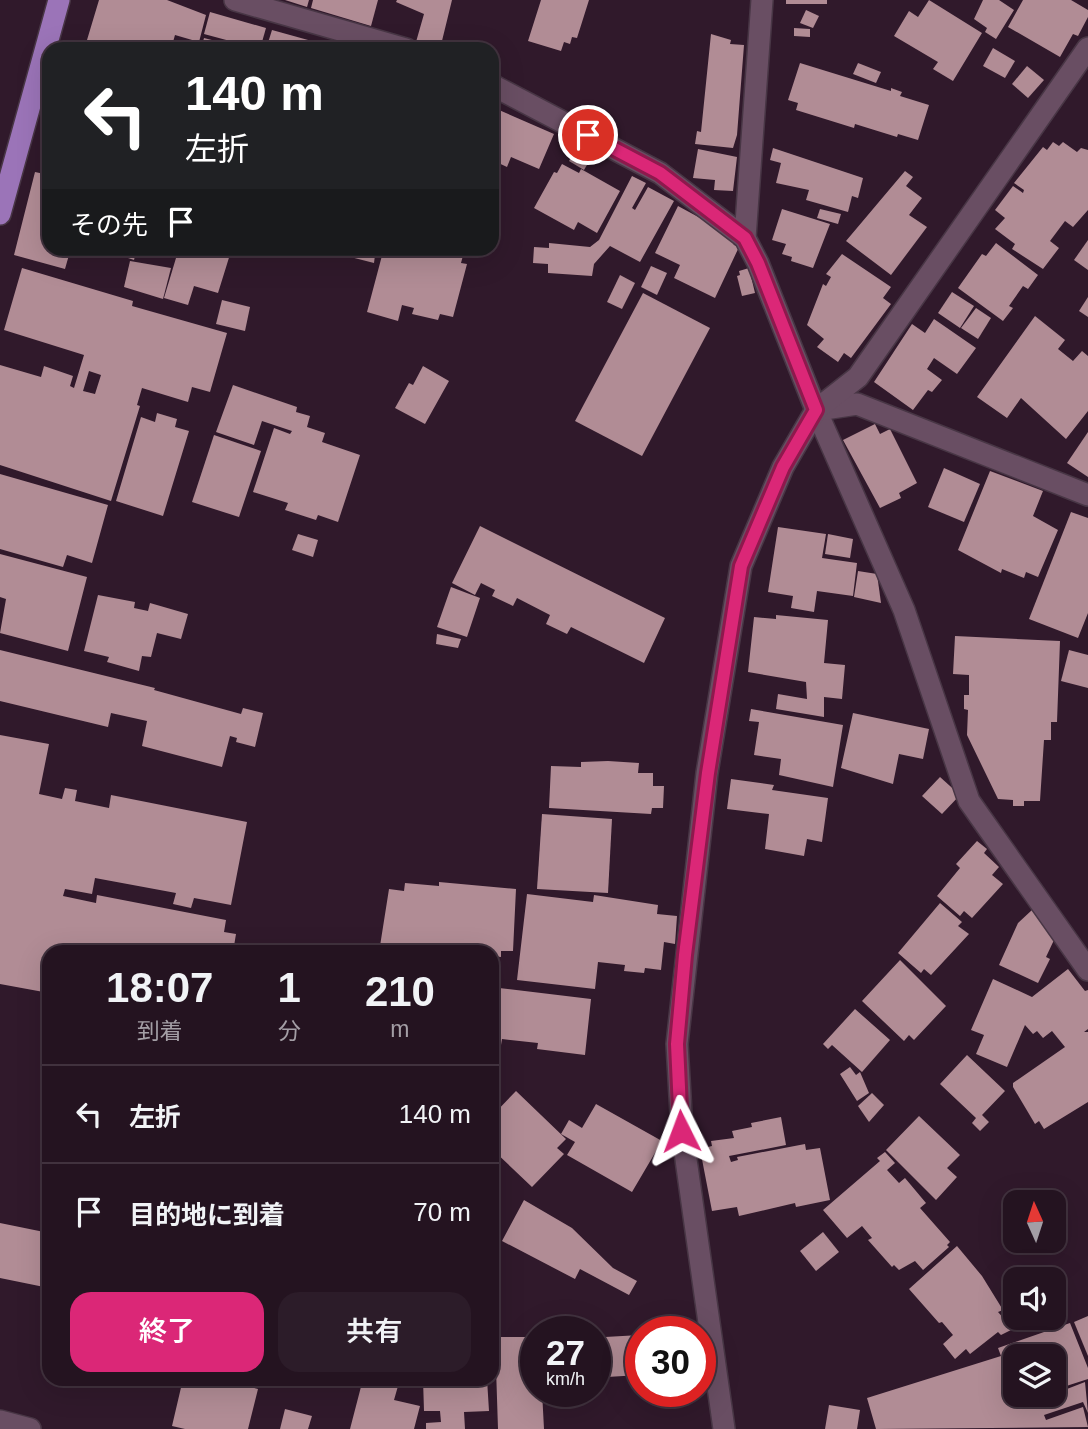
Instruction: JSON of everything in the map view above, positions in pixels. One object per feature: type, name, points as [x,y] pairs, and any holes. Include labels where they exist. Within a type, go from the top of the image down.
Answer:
[{"type":"main road","points":[[47,42],[59,0]]},
{"type":"main road","points":[[0,214],[42,62]]},
{"type":"street","points":[[235,0],[381,42]]},
{"type":"street","points":[[745,238],[762,0]]},
{"type":"street","points":[[724,1429],[681,1131],[677,1044],[708,773],[741,566],[783,467],[816,410],[858,377],[1088,48]]},
{"type":"street","points":[[499,89],[660,173],[745,238],[758,263],[816,410],[904,610],[969,801],[1088,970]]},
{"type":"street","points":[[816,410],[857,404],[1088,495]]},
{"type":"street","points":[[0,1421],[30,1429]]},
{"type":"building","points":[[99,0],[167,0],[206,15],[199,42],[175,35],[173,42],[87,40]]},
{"type":"building","points":[[285,0],[309,0],[307,7]]},
{"type":"building","points":[[313,0],[378,0],[371,26],[311,8]]},
{"type":"building","points":[[452,0],[442,42],[416,42],[424,14],[396,2]]},
{"type":"building","points":[[541,0],[589,0],[577,38],[572,37],[570,44],[564,42],[561,51],[528,41]]},
{"type":"building","points":[[786,0],[827,0],[827,4],[786,4]]},
{"type":"building","points":[[929,0],[982,33],[953,81],[933,69],[938,62],[894,36],[909,11],[918,17]]},
{"type":"building","points":[[983,0],[999,0],[1014,10],[996,39],[985,32],[987,28],[974,19]]},
{"type":"building","points":[[1023,0],[1071,0],[1088,10],[1088,17],[1078,36],[1073,34],[1060,57],[1008,27]]},
{"type":"building","points":[[806,10],[819,16],[813,28],[800,23]]},
{"type":"building","points":[[210,12],[266,28],[262,42],[234,42],[204,34]]},
{"type":"building","points":[[794,28],[810,29],[810,37],[794,36]]},
{"type":"building","points":[[272,30],[315,42],[268,42]]},
{"type":"building","points":[[711,34],[731,40],[730,44],[744,45],[737,135],[733,148],[695,144],[697,131],[701,132]]},
{"type":"building","points":[[204,38],[220,42],[203,42]]},
{"type":"building","points":[[993,48],[1015,61],[1005,78],[983,66]]},
{"type":"building","points":[[800,63],[891,91],[891,88],[902,92],[900,96],[929,105],[918,140],[898,134],[897,137],[855,124],[854,128],[796,110],[798,103],[788,100]]},
{"type":"building","points":[[858,63],[881,72],[876,83],[853,74]]},
{"type":"building","points":[[1027,66],[1044,80],[1028,98],[1012,84]]},
{"type":"building","points":[[499,110],[554,134],[539,169],[511,157],[507,167],[499,163]]},
{"type":"building","points":[[1053,142],[1059,146],[1063,142],[1077,152],[1081,148],[1088,150],[1088,210],[1073,227],[1065,221],[1050,241],[1059,248],[1043,269],[1012,249],[1015,244],[995,229],[1005,218],[995,210],[1013,186],[1023,193],[1024,190],[1014,183],[1043,147],[1047,150]]},
{"type":"building","points":[[579,144],[594,153],[584,170],[569,161]]},
{"type":"building","points":[[773,148],[863,178],[858,198],[852,196],[848,212],[806,200],[809,190],[776,183],[781,163],[770,160]]},
{"type":"building","points":[[698,149],[737,157],[733,191],[714,190],[715,180],[693,178]]},
{"type":"building","points":[[562,164],[579,173],[581,169],[620,191],[597,233],[578,222],[574,230],[534,208],[554,172],[557,173]]},
{"type":"building","points":[[905,171],[913,177],[906,186],[922,198],[909,215],[927,227],[891,275],[846,241]]},
{"type":"building","points":[[35,172],[42,174],[42,256],[69,256],[65,269],[14,255]]},
{"type":"building","points":[[632,176],[646,183],[632,208],[635,210],[648,187],[674,201],[640,262],[610,246],[594,264],[592,276],[548,273],[548,264],[533,263],[534,247],[549,248],[549,243],[590,247],[599,240]]},
{"type":"building","points":[[678,206],[726,232],[734,245],[739,247],[715,298],[674,278],[680,265],[655,253]]},
{"type":"building","points":[[782,209],[830,224],[813,268],[791,261],[792,257],[782,254],[786,244],[772,240]]},
{"type":"building","points":[[820,209],[841,214],[838,224],[817,218]]},
{"type":"building","points":[[1088,240],[1088,270],[1074,260]]},
{"type":"building","points":[[996,243],[1038,275],[1028,289],[1023,286],[1009,306],[1013,308],[1003,321],[958,288],[982,254],[986,256]]},
{"type":"building","points":[[842,254],[891,287],[883,298],[891,304],[851,358],[844,353],[838,362],[817,347],[824,339],[807,325],[823,284],[826,286],[831,277],[826,274]]},
{"type":"building","points":[[177,256],[230,256],[218,293],[194,286],[188,305],[164,298]]},
{"type":"building","points":[[347,256],[375,256],[374,263]]},
{"type":"building","points":[[382,256],[463,256],[461,263],[467,264],[453,317],[440,314],[438,320],[412,314],[414,308],[402,305],[398,321],[367,312]]},
{"type":"building","points":[[130,261],[171,268],[163,299],[124,287]]},
{"type":"building","points":[[651,266],[667,273],[657,295],[641,287]]},
{"type":"building","points":[[22,268],[133,301],[132,306],[227,333],[210,392],[192,387],[188,402],[142,388],[137,405],[140,406],[111,501],[0,465],[0,365],[41,377],[44,366],[73,376],[70,386],[74,388],[84,355],[4,330]],"holes":[[[89,371],[101,375],[95,394],[83,391]]]},
{"type":"building","points":[[749,268],[755,293],[742,296],[737,276],[740,275],[739,271]]},
{"type":"building","points":[[620,275],[635,283],[622,309],[607,302]]},
{"type":"building","points":[[952,292],[974,306],[960,328],[938,313]]},
{"type":"building","points":[[643,293],[710,328],[642,456],[575,421]]},
{"type":"building","points":[[1088,297],[1088,317],[1079,311]]},
{"type":"building","points":[[222,300],[250,307],[245,331],[216,324]]},
{"type":"building","points":[[976,308],[991,318],[978,339],[961,328]]},
{"type":"building","points":[[1035,316],[1065,340],[1058,349],[1073,361],[1082,351],[1088,356],[1088,411],[1066,439],[1021,398],[1007,418],[977,397]]},
{"type":"building","points":[[934,319],[976,348],[957,374],[934,358],[927,369],[942,380],[932,392],[928,390],[913,410],[874,382],[912,324],[925,333]]},
{"type":"building","points":[[423,366],[449,381],[425,424],[395,408],[409,383],[413,385]]},
{"type":"building","points":[[233,385],[297,407],[296,412],[310,416],[307,427],[325,433],[322,442],[360,455],[338,522],[318,515],[316,520],[285,510],[288,503],[253,492],[274,428],[290,434],[292,431],[262,421],[254,445],[216,432]]},
{"type":"building","points":[[157,413],[177,419],[175,427],[189,431],[163,516],[116,501],[141,417],[155,422]]},
{"type":"building","points":[[875,424],[880,434],[890,429],[917,483],[899,493],[901,498],[880,508],[843,440]]},
{"type":"building","points":[[1088,432],[1088,477],[1067,463]]},
{"type":"building","points":[[214,435],[261,451],[239,517],[192,502]]},
{"type":"building","points":[[944,468],[980,484],[964,522],[928,507]]},
{"type":"building","points":[[990,471],[1043,491],[1033,516],[1058,530],[1038,577],[1026,572],[1024,578],[1002,569],[1001,573],[958,550]]},
{"type":"building","points":[[0,474],[108,505],[92,563],[67,555],[63,567],[0,549]]},
{"type":"building","points":[[1071,512],[1088,518],[1088,613],[1078,638],[1029,619]]},
{"type":"building","points":[[480,526],[665,618],[644,663],[571,627],[567,634],[546,624],[550,615],[517,598],[513,606],[492,596],[495,590],[481,583],[475,595],[452,583]]},
{"type":"building","points":[[778,527],[826,534],[822,558],[857,563],[853,596],[817,591],[814,612],[791,608],[793,596],[768,592]]},
{"type":"building","points":[[298,534],[318,540],[313,557],[292,550]]},
{"type":"building","points":[[828,534],[853,539],[850,558],[825,554]]},
{"type":"building","points":[[0,554],[87,577],[68,651],[0,633],[6,599],[0,597]]},
{"type":"building","points":[[858,571],[877,574],[881,603],[854,597]]},
{"type":"building","points":[[451,587],[480,598],[467,637],[437,627]]},
{"type":"building","points":[[98,595],[135,602],[134,608],[148,611],[150,603],[188,614],[181,639],[157,633],[151,657],[142,656],[139,671],[107,662],[109,657],[84,651]]},
{"type":"building","points":[[776,615],[828,620],[824,663],[845,665],[842,699],[824,697],[824,717],[776,709],[778,694],[807,699],[806,682],[748,672],[754,617],[776,619]]},
{"type":"building","points":[[437,634],[461,639],[458,648],[436,644]]},
{"type":"building","points":[[955,636],[1060,641],[1057,722],[1051,722],[1051,740],[1044,740],[1040,801],[1024,801],[1024,806],[1013,806],[1013,800],[998,799],[967,735],[968,710],[964,709],[964,695],[969,695],[969,675],[953,674]]},
{"type":"building","points":[[0,650],[155,688],[154,690],[241,714],[243,708],[263,713],[255,747],[236,742],[237,738],[230,736],[222,767],[142,746],[147,721],[111,713],[108,727],[0,701]]},
{"type":"building","points":[[1069,650],[1088,655],[1088,688],[1061,681]]},
{"type":"building","points":[[751,709],[843,725],[833,787],[779,775],[781,759],[754,755],[759,722],[749,721]]},
{"type":"building","points":[[853,713],[929,729],[923,759],[899,754],[893,784],[841,768]]},
{"type":"building","points":[[0,735],[49,744],[39,794],[62,799],[65,788],[77,790],[75,801],[109,808],[111,795],[247,822],[231,905],[194,898],[191,908],[173,904],[176,893],[95,878],[92,894],[65,889],[63,896],[96,903],[97,895],[226,920],[224,932],[236,934],[234,945],[42,945],[42,992],[0,984]]},
{"type":"building","points":[[581,762],[639,763],[638,773],[653,773],[653,786],[664,786],[663,808],[652,808],[651,814],[549,808],[551,766],[581,767]]},
{"type":"building","points":[[940,777],[960,795],[942,814],[922,796]]},
{"type":"building","points":[[731,779],[774,785],[772,790],[828,798],[822,842],[807,839],[804,856],[765,849],[769,814],[727,809]]},
{"type":"building","points":[[542,814],[612,819],[608,893],[537,889]]},
{"type":"building","points":[[977,841],[987,849],[984,853],[999,867],[992,875],[1003,884],[972,918],[964,911],[960,916],[937,896],[960,868],[956,864]]},
{"type":"building","points":[[439,882],[516,889],[513,951],[501,951],[501,957],[499,945],[380,945],[389,889],[404,891],[405,883],[439,886]]},
{"type":"building","points":[[527,894],[593,902],[594,895],[658,905],[657,914],[677,916],[675,944],[664,942],[661,970],[645,968],[644,973],[624,971],[625,965],[598,962],[595,989],[517,980]]},
{"type":"building","points":[[940,903],[962,922],[958,926],[969,934],[931,975],[924,969],[921,973],[898,953]]},
{"type":"building","points":[[1032,910],[1054,940],[1046,957],[1050,959],[1038,983],[999,965],[1018,923]]},
{"type":"building","points":[[900,960],[946,1006],[914,1040],[909,1035],[904,1041],[862,1001]]},
{"type":"building","points":[[1068,969],[1085,991],[1088,990],[1088,1029],[1084,1032],[1088,1032],[1088,1102],[1044,1129],[1039,1121],[1035,1124],[1013,1083],[1065,1047],[1052,1031],[1043,1038],[1037,1031],[1033,1034],[1025,1025],[1007,1067],[976,1054],[984,1035],[971,1030],[993,979],[1032,997]]},
{"type":"building","points":[[499,988],[591,999],[585,1055],[537,1049],[538,1043],[502,1039],[501,1045]]},
{"type":"building","points":[[855,1009],[890,1040],[862,1072],[832,1045],[828,1049],[823,1044]]},
{"type":"building","points":[[967,1055],[1005,1091],[982,1115],[989,1122],[980,1131],[972,1123],[976,1118],[940,1084]]},
{"type":"building","points":[[850,1067],[856,1075],[860,1072],[869,1093],[857,1101],[840,1074]]},
{"type":"building","points":[[516,1091],[566,1139],[557,1148],[564,1154],[532,1187],[499,1156],[499,1109]]},
{"type":"building","points":[[872,1093],[884,1105],[869,1122],[858,1106]]},
{"type":"building","points":[[596,1104],[662,1141],[632,1192],[567,1155],[575,1142],[561,1134],[569,1120],[582,1128]]},
{"type":"building","points":[[919,1116],[960,1155],[947,1168],[957,1177],[936,1200],[886,1150]]},
{"type":"building","points":[[781,1117],[786,1145],[729,1156],[731,1162],[738,1160],[737,1157],[805,1144],[806,1150],[820,1148],[830,1200],[796,1207],[795,1203],[739,1216],[737,1207],[712,1211],[700,1149],[712,1146],[711,1141],[734,1138],[732,1131],[752,1127],[751,1123]]},
{"type":"building","points":[[885,1152],[895,1163],[887,1170],[899,1183],[905,1178],[926,1203],[920,1208],[950,1242],[947,1245],[949,1247],[923,1270],[915,1261],[899,1270],[894,1265],[892,1267],[868,1240],[872,1238],[862,1226],[847,1238],[823,1210],[880,1161],[877,1158]]},
{"type":"building","points":[[524,1200],[572,1228],[613,1268],[637,1281],[629,1295],[580,1269],[575,1279],[502,1241]]},
{"type":"building","points":[[0,1223],[42,1232],[42,1287],[0,1278]]},
{"type":"building","points":[[823,1232],[839,1252],[816,1271],[800,1251]]},
{"type":"building","points":[[957,1246],[982,1276],[1003,1310],[998,1312],[1003,1318],[1003,1330],[1011,1330],[1001,1335],[998,1332],[970,1354],[966,1349],[955,1359],[943,1344],[953,1335],[909,1289]]},
{"type":"building","points":[[1088,1316],[1088,1356],[1074,1322]]},
{"type":"building","points":[[1070,1323],[1088,1368],[1088,1379],[1066,1386],[1066,1344],[1010,1344],[1050,1330],[1066,1330],[1066,1324]]},
{"type":"building","points":[[625,1336],[625,1376],[611,1377],[611,1337]]},
{"type":"building","points":[[499,1337],[520,1337],[520,1407],[543,1407],[544,1429],[498,1429]]},
{"type":"building","points":[[1003,1346],[1003,1407],[1066,1407],[1066,1389],[1085,1382],[1088,1413],[1083,1402],[1044,1415],[1046,1420],[1083,1407],[1088,1427],[876,1429],[867,1398],[1001,1356],[998,1348]]},
{"type":"building","points":[[181,1386],[247,1386],[258,1389],[248,1429],[185,1429],[172,1426]]},
{"type":"building","points":[[361,1386],[398,1386],[394,1400],[420,1406],[414,1429],[350,1429]]},
{"type":"building","points":[[423,1386],[487,1386],[489,1411],[464,1412],[465,1429],[426,1429],[426,1423],[441,1422],[440,1411],[424,1411]]},
{"type":"building","points":[[829,1405],[860,1410],[857,1429],[825,1429]]},
{"type":"building","points":[[285,1409],[312,1416],[308,1429],[280,1429]]},
{"type":"route","points":[[588,135],[660,173],[745,238],[758,263],[816,410],[783,467],[741,566],[708,773],[685,955],[677,1044],[681,1131]]}]
